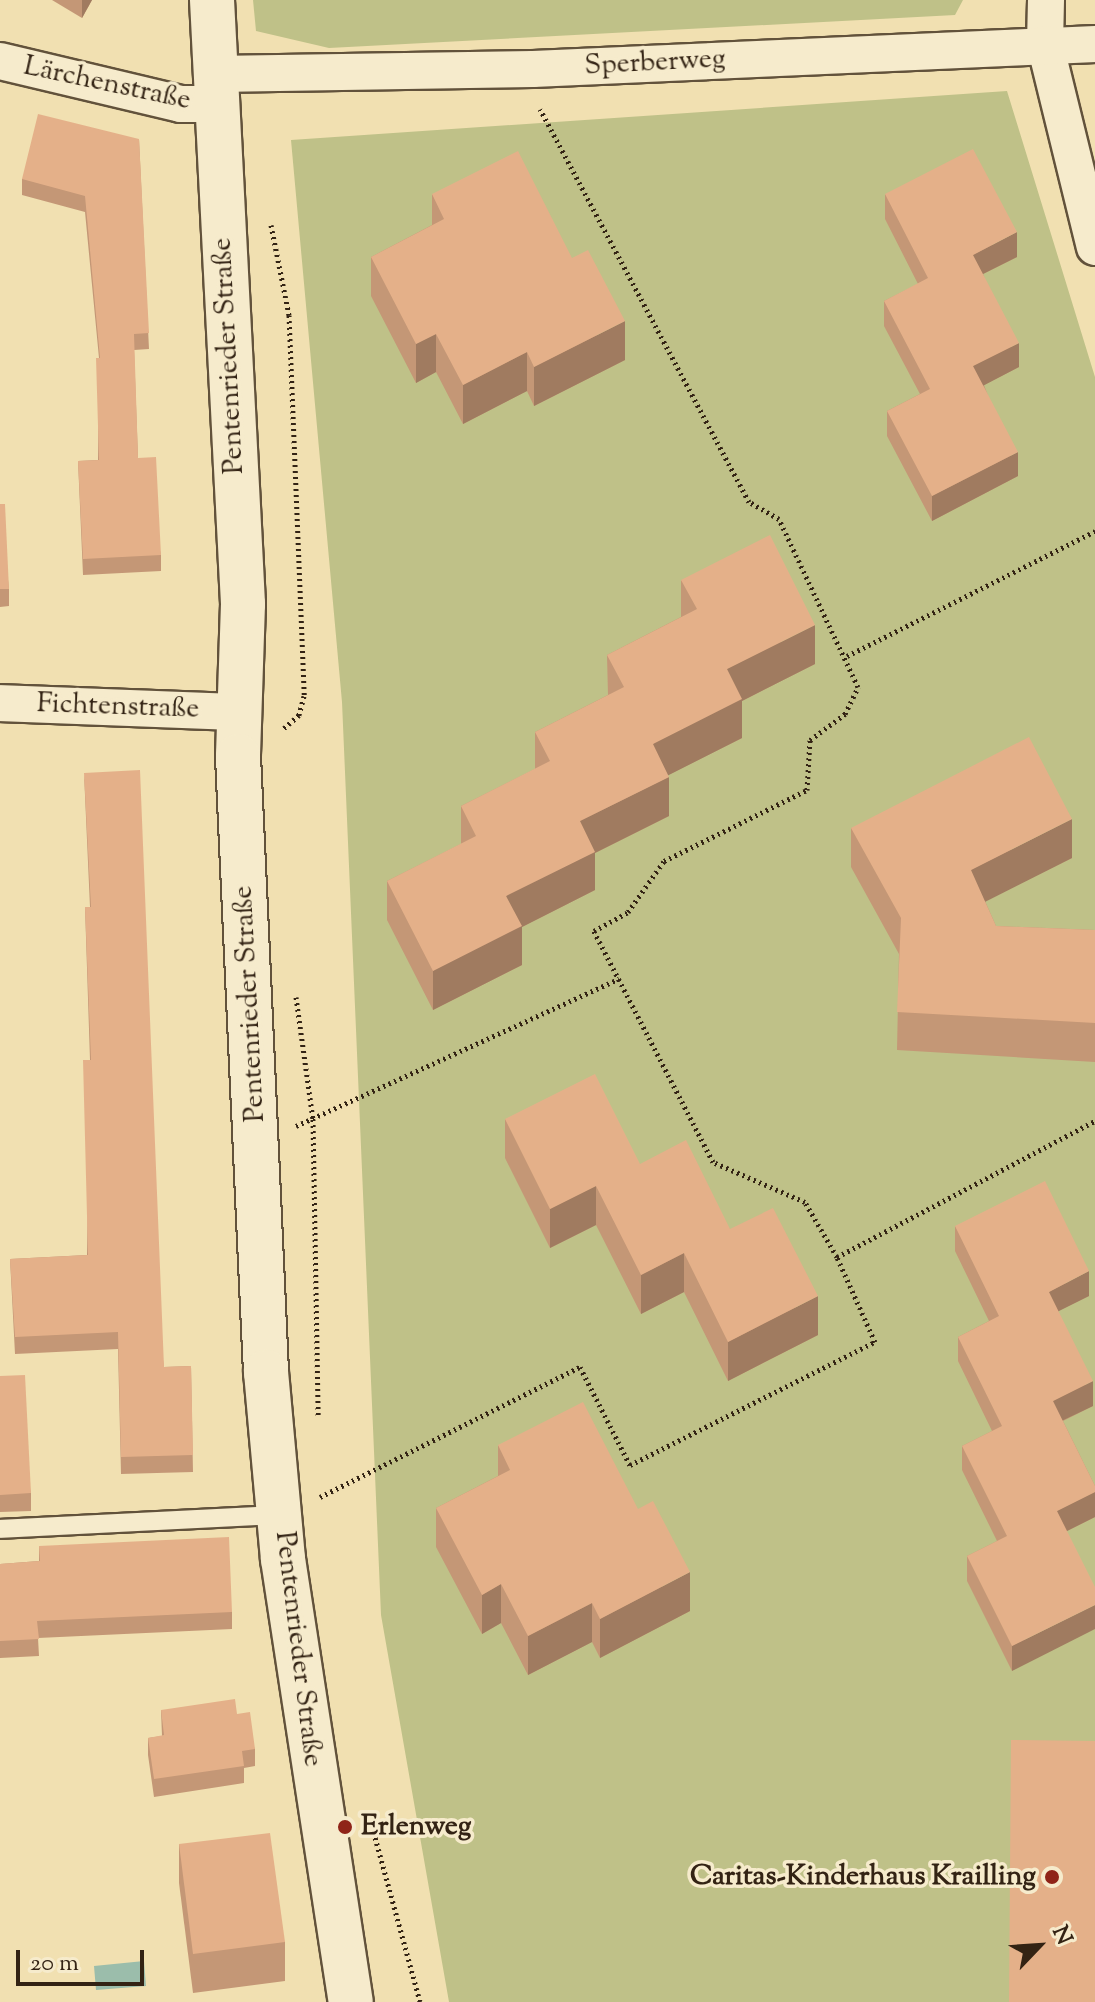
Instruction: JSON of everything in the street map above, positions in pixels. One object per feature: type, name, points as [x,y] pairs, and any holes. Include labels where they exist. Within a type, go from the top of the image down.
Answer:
[{"type":"street","name":"Pentenrieder Straße","points":[[212,0],[243,604],[237,712],[266,1372],[307,1508],[321,1829],[351,2002]]},
{"type":"street","points":[[1046,0],[1045,44],[1095,247]]},
{"type":"street","name":"Sperberweg","points":[[215,89],[533,69],[1095,44]]},
{"type":"street","name":"Lärchenstraße","points":[[0,61],[181,104],[215,89]]},
{"type":"street","name":"Fichtenstraße","points":[[0,703],[237,712]]},
{"type":"lane","points":[[0,1529],[307,1508]]},
{"type":"path","points":[[307,1508],[580,1367],[630,1465],[875,1342],[837,1257],[805,1202],[713,1162],[594,931],[628,912],[664,861],[807,790],[810,740],[845,714],[858,687],[847,656],[832,638],[779,519],[749,502],[549,133],[533,69]]},
{"type":"path","points":[[268,209],[289,315],[304,696],[299,715],[278,733]]},
{"type":"path","points":[[847,656],[1095,531]]},
{"type":"path","points":[[257,1137],[313,1119],[619,979]]},
{"type":"path","points":[[296,993],[313,1119],[318,1434]]},
{"type":"path","points":[[837,1257],[1095,1121]]},
{"type":"path","points":[[307,1508],[319,1482]]},
{"type":"path","points":[[367,1810],[420,2002]]},
{"type":"green space","points":[[253,0],[963,0],[955,15],[329,48],[256,31]]},
{"type":"green space","points":[[1007,91],[1095,377],[1095,2002],[449,2002],[381,1615],[342,702],[291,140]]},
{"type":"shaded area","points":[[144,1961],[146,1986],[96,1990],[94,1966]]},
{"type":"building","points":[[38,114],[139,139],[149,333],[134,334],[138,458],[156,457],[161,555],[83,559],[78,461],[99,460],[96,358],[100,358],[85,196],[22,179]]},
{"type":"building","points":[[973,149],[1017,232],[973,255],[1019,343],[973,366],[1018,452],[932,496],[887,411],[930,389],[884,301],[928,278],[885,194]]},
{"type":"building","points":[[518,151],[572,258],[588,250],[625,321],[534,367],[527,352],[463,385],[436,334],[416,344],[371,257],[444,219],[432,194]]},
{"type":"building","points":[[0,504],[5,504],[9,589],[0,589]]},
{"type":"building","points":[[770,535],[815,625],[727,669],[742,699],[653,744],[669,777],[580,821],[595,852],[506,896],[522,926],[433,971],[387,881],[476,836],[461,806],[550,761],[535,732],[624,687],[607,655],[697,609],[681,580]]},
{"type":"building","points":[[1029,737],[1072,819],[971,870],[996,926],[1095,930],[1095,1023],[897,1012],[901,918],[851,828]]},
{"type":"building","points":[[140,770],[164,1367],[191,1366],[193,1455],[121,1457],[118,1332],[15,1337],[10,1259],[88,1255],[83,1060],[91,1060],[85,907],[91,907],[84,773]]},
{"type":"building","points":[[595,1074],[640,1164],[686,1140],[730,1229],[773,1208],[818,1296],[728,1342],[684,1253],[641,1275],[596,1186],[550,1209],[505,1119]]},
{"type":"building","points":[[1045,1181],[1089,1271],[1049,1292],[1093,1381],[1053,1401],[1095,1486],[1095,1492],[1057,1511],[1095,1587],[1095,1605],[1012,1646],[967,1556],[1007,1536],[962,1446],[1002,1426],[958,1337],[999,1316],[955,1226]]},
{"type":"building","points":[[25,1375],[31,1493],[0,1495],[0,1376]]},
{"type":"building","points":[[583,1402],[638,1509],[653,1501],[690,1572],[600,1619],[592,1603],[528,1636],[501,1584],[482,1595],[436,1508],[510,1470],[498,1445]]},
{"type":"building","points":[[229,1537],[232,1612],[37,1621],[39,1639],[0,1641],[0,1564],[40,1561],[39,1546]]},
{"type":"building","points":[[235,1699],[237,1714],[250,1712],[255,1749],[242,1751],[244,1766],[154,1779],[148,1738],[164,1735],[161,1710]]},
{"type":"building","name":"Caritas-Kinderhaus Krailling","points":[[1011,1740],[1095,1741],[1095,2002],[1009,2002]]},
{"type":"building","points":[[270,1833],[285,1942],[193,1954],[179,1844]]},
{"type":"place","name":"Erlenweg","points":[[345,1827]]},
{"type":"place","name":"Caritas-Kinderhaus Krailling","points":[[1052,1877]]}]
